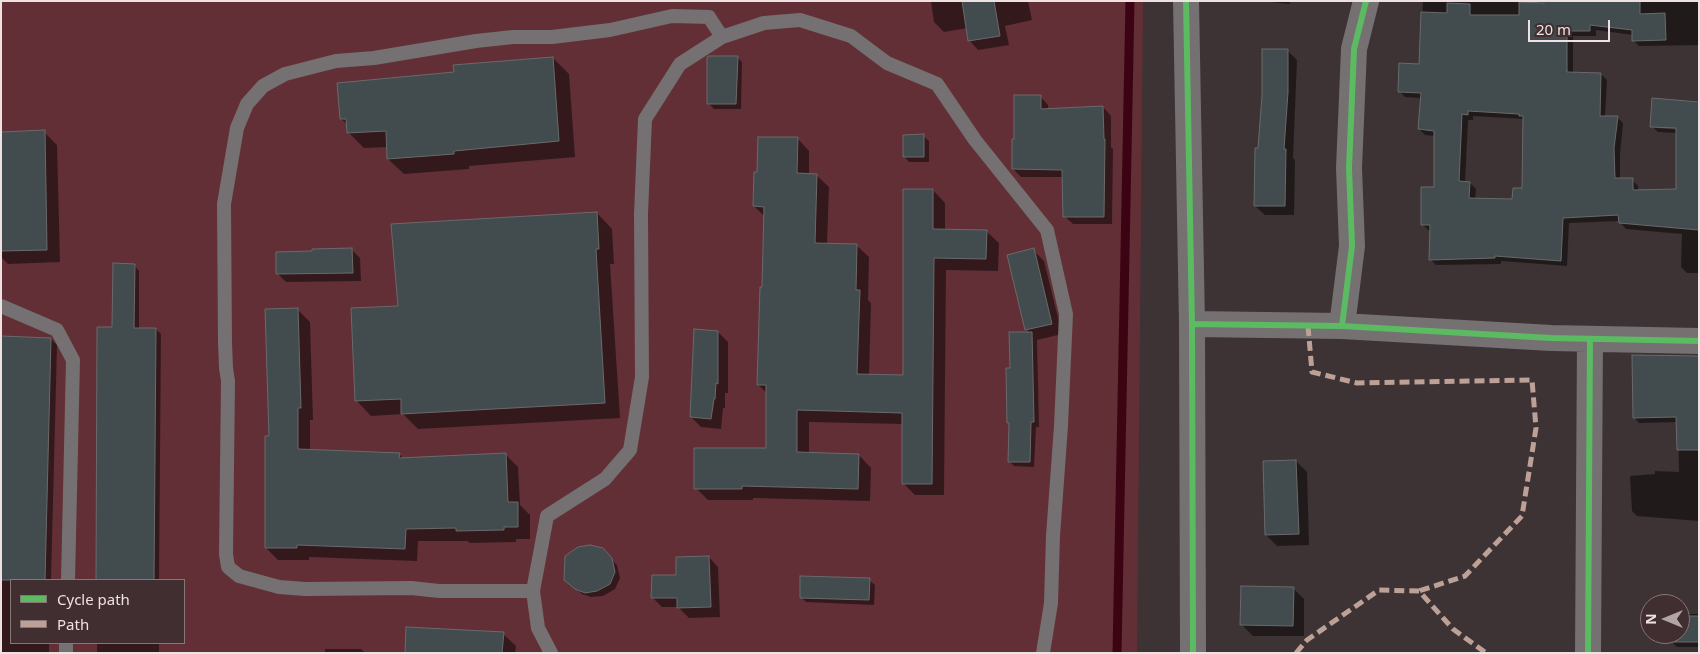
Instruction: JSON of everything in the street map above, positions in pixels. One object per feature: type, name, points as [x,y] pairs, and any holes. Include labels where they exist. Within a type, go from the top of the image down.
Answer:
[{"type":"street","points":[[1186,1],[1192,324],[1193,653]]},
{"type":"street","points":[[1342,326],[1352,246],[1349,168],[1354,49],[1366,1]]},
{"type":"street","points":[[1192,324],[1342,326],[1590,339],[1699,341]]},
{"type":"street","points":[[1588,653],[1590,339]]},
{"type":"lane","points":[[533,591],[279,588],[239,576],[228,567],[226,554],[228,381],[225,342],[224,204],[237,128],[247,104],[263,86],[285,74],[336,61],[374,58],[476,41],[512,37],[552,37],[610,30],[672,16],[709,17],[722,37]]},
{"type":"lane","points":[[551,653],[538,628],[533,591],[547,516],[605,480],[630,450],[642,377],[641,214],[645,119],[680,64],[722,37],[764,23],[800,20],[851,36],[887,63],[937,84],[975,140],[1047,230],[1066,314],[1051,603],[1043,653]]},
{"type":"lane","points":[[1,306],[58,330],[73,360],[68,579]]},
{"type":"shaded area","points":[[1,1],[1143,1],[1137,653],[1,653]]},
{"type":"building","points":[[962,1],[994,1],[1000,36],[968,41]]},
{"type":"building","points":[[1544,1],[1640,1],[1640,14],[1665,13],[1666,40],[1632,41],[1632,30],[1590,25],[1590,31],[1567,31],[1567,72],[1601,73],[1600,116],[1618,116],[1614,148],[1615,178],[1633,178],[1633,190],[1676,189],[1676,128],[1650,127],[1652,98],[1699,102],[1699,230],[1619,223],[1618,215],[1563,218],[1561,261],[1495,256],[1495,258],[1429,260],[1430,225],[1421,225],[1421,187],[1434,187],[1434,131],[1418,129],[1421,93],[1398,92],[1399,63],[1419,64],[1421,12],[1447,13],[1447,3],[1470,4],[1470,15],[1519,15],[1519,2],[1544,3]],"holes":[[[1468,111],[1519,114],[1519,116],[1523,116],[1522,188],[1513,188],[1512,199],[1469,198],[1470,182],[1459,181],[1462,114],[1468,115]]]},
{"type":"building","points":[[1262,49],[1288,49],[1288,92],[1284,149],[1286,149],[1285,206],[1254,206],[1255,148],[1258,148],[1262,96]]},
{"type":"building","points":[[738,56],[736,104],[707,104],[707,57]]},
{"type":"building","points":[[553,57],[559,141],[454,151],[454,154],[387,159],[386,131],[347,133],[346,119],[340,119],[337,83],[454,72],[453,65]]},
{"type":"building","points":[[1014,95],[1041,95],[1041,109],[1103,106],[1105,139],[1104,217],[1063,217],[1062,170],[1012,169]]},
{"type":"building","points":[[45,130],[47,250],[1,251],[1,132]]},
{"type":"building","points":[[924,134],[924,157],[903,157],[903,135]]},
{"type":"building","points":[[758,137],[798,137],[797,173],[817,174],[815,243],[857,244],[856,290],[860,290],[857,374],[903,375],[903,189],[933,189],[933,229],[987,230],[986,259],[934,258],[932,484],[902,484],[902,413],[797,410],[797,452],[859,454],[858,489],[742,486],[742,489],[694,489],[694,448],[766,448],[766,385],[757,385],[764,207],[753,206],[754,172],[757,172]]},
{"type":"building","points":[[597,212],[599,249],[596,249],[605,403],[401,414],[401,399],[355,401],[351,308],[398,306],[391,224]]},
{"type":"building","points":[[352,248],[353,273],[276,274],[276,252]]},
{"type":"building","points":[[1034,248],[1052,324],[1025,330],[1007,255]]},
{"type":"building","points":[[113,263],[135,264],[134,328],[156,328],[154,579],[96,579],[97,327],[112,327]]},
{"type":"building","points":[[298,308],[301,408],[298,408],[298,449],[400,453],[399,458],[506,453],[508,502],[518,502],[518,527],[504,527],[504,530],[456,531],[456,528],[406,529],[405,549],[297,545],[297,548],[265,548],[265,436],[269,436],[265,309]]},
{"type":"building","points":[[694,329],[718,331],[718,384],[716,383],[711,419],[690,417]]},
{"type":"building","points":[[1009,332],[1032,332],[1034,422],[1031,422],[1030,462],[1008,462],[1009,423],[1007,423],[1006,368],[1010,368]]},
{"type":"building","points":[[1,336],[51,338],[45,579],[1,580]]},
{"type":"building","points":[[1632,355],[1699,356],[1699,450],[1677,450],[1676,417],[1633,418]]},
{"type":"building","points":[[1296,460],[1299,534],[1265,535],[1263,461]]},
{"type":"building","points":[[590,545],[603,548],[612,558],[615,572],[610,584],[597,591],[585,593],[575,589],[564,580],[565,556],[578,547]]},
{"type":"building","points":[[709,556],[711,607],[677,608],[677,598],[651,598],[652,575],[676,575],[676,557]]},
{"type":"building","points":[[800,576],[870,578],[869,600],[800,598]]},
{"type":"building","points":[[1241,586],[1294,587],[1293,626],[1240,625]]},
{"type":"building","points":[[1690,616],[1699,616],[1699,642],[1690,642]]},
{"type":"building","points":[[406,627],[504,632],[502,653],[405,653]]},
{"type":"waterway","points":[[1117,653],[1130,1]]},
{"type":"marked path","points":[[1308,326],[1312,372],[1357,383],[1532,380],[1536,428],[1522,516],[1465,576],[1419,591]]},
{"type":"marked path","points":[[1296,653],[1307,640],[1379,590],[1419,591],[1453,629],[1486,653]]},
{"type":"cycle path","points":[[1186,1],[1192,324]]},
{"type":"cycle path","points":[[1366,1],[1354,49],[1349,168],[1352,246],[1342,326],[1551,338],[1699,341]]},
{"type":"cycle path","points":[[1193,653],[1192,324],[1342,326]]},
{"type":"cycle path","points":[[1588,653],[1590,339]]}]
